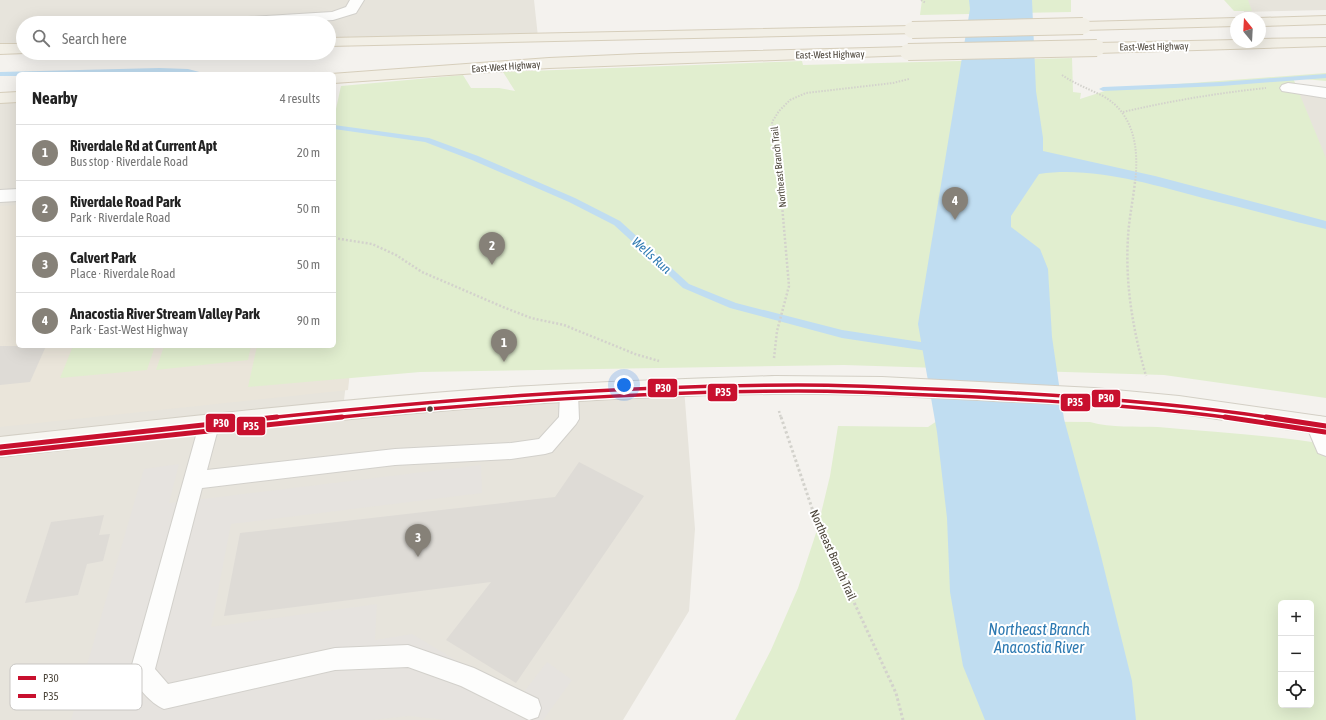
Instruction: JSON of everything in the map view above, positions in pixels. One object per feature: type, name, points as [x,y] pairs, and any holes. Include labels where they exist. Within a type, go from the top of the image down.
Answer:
[{"type":"main road","points":[[1266,22],[1326,20]]},
{"type":"main road","name":"East-West Highway","points":[[336,42],[1230,22]]},
{"type":"main road","name":"East-West Highway","points":[[336,78],[624,60],[1326,42]]},
{"type":"main road","points":[[0,49],[16,49]]},
{"type":"main road","points":[[0,98],[16,97]]},
{"type":"street","points":[[333,16],[347,12],[356,5],[356,0]]},
{"type":"street","points":[[1288,88],[1326,93]]},
{"type":"street","points":[[0,196],[16,195]]},
{"type":"street","points":[[0,447],[337,410],[654,388],[775,385],[882,386],[1094,397],[1153,403],[1323,433]]},
{"type":"lane","points":[[194,480],[395,456],[511,451],[545,446],[569,419],[569,393]]},
{"type":"lane","points":[[209,425],[142,672],[164,697],[335,659],[408,656],[466,676],[529,708]]},
{"type":"path","points":[[920,0],[929,6]]},
{"type":"path","name":"Northeast Branch Trail","points":[[774,340],[786,302],[789,286],[779,173],[772,122],[779,111],[790,100],[806,93],[893,83],[913,77]]},
{"type":"path","points":[[1123,112],[1158,104],[1237,91],[1262,88],[1288,88]]},
{"type":"path","points":[[1093,92],[1113,102],[1123,112],[1134,138],[1137,159],[1128,237],[1128,282],[1135,331],[1153,403]]},
{"type":"path","points":[[336,238],[372,244],[396,255],[422,272],[502,307],[531,318],[564,325],[635,354],[662,361]]},
{"type":"path","name":"Northeast Branch Trail","points":[[775,385],[778,407],[816,520],[896,693],[903,720]]},
{"type":"shaded area","points":[[0,0],[534,0],[538,37],[336,42],[336,16],[16,16],[16,49],[0,49]]},
{"type":"shaded area","points":[[1239,0],[1326,0],[1326,10],[1244,12]]},
{"type":"shaded area","points":[[1271,86],[1326,93],[1326,232]]},
{"type":"shaded area","points":[[16,97],[16,348],[336,348],[336,336],[371,164],[343,409],[684,388],[695,529],[689,611],[623,720],[0,720],[0,98]]},
{"type":"shaded area","points":[[16,205],[16,348],[336,348],[336,339],[364,244],[348,390],[0,427],[0,206]]},
{"type":"shaded area","points":[[179,464],[169,503],[481,465],[482,493],[231,524],[211,627],[377,604],[375,640],[412,634],[519,698],[547,662],[572,680],[543,720],[447,720],[409,716],[373,720],[71,720],[74,710],[142,710],[142,664],[87,664],[144,469]]},
{"type":"green space","points":[[922,0],[1071,0],[1071,12],[920,15]]},
{"type":"green space","points":[[1224,0],[1248,0],[1252,11],[1234,11]]},
{"type":"green space","points":[[1072,58],[1073,92],[1081,93],[1080,99],[1111,89],[1326,73],[1326,81],[1293,78],[1326,158],[1326,398],[1164,375],[844,365],[420,372],[248,387],[257,348],[336,348],[336,109],[341,86],[463,75],[471,88],[499,88],[515,91],[503,72],[802,61],[803,65]]},
{"type":"green space","points":[[72,348],[154,348],[147,370],[60,378]]},
{"type":"green space","points":[[163,348],[251,348],[248,360],[156,370]]},
{"type":"green space","points":[[937,421],[1090,422],[1115,426],[1158,427],[1242,434],[1326,444],[1326,720],[735,720],[771,650],[798,588],[817,530],[830,476],[838,426],[928,427]]},
{"type":"water","name":"Northeast Branch Anacostia River","points":[[969,0],[1032,0],[1036,91],[1043,138],[1043,151],[1155,176],[1326,221],[1326,229],[1142,182],[1101,174],[1080,172],[1039,174],[1011,216],[1011,227],[1040,249],[1048,269],[1052,337],[1064,419],[1098,544],[1132,681],[1136,720],[985,720],[963,666],[950,592],[947,518],[937,432],[918,324],[970,9]]},
{"type":"building","points":[[0,346],[16,346],[16,348],[45,348],[30,382],[0,385]]},
{"type":"building","points":[[579,462],[644,496],[516,683],[446,640],[491,582],[224,616],[240,533],[555,497]]},
{"type":"building","points":[[104,515],[99,535],[110,534],[103,561],[87,564],[78,595],[25,603],[51,522]]},
{"type":"waterway","points":[[80,72],[159,70],[193,72]]},
{"type":"waterway","points":[[0,74],[16,74]]},
{"type":"waterway","points":[[1103,89],[1221,84],[1326,76]]},
{"type":"waterway","name":"Wells Run","points":[[336,127],[426,140],[475,158],[572,200],[617,223],[686,286],[733,306],[842,334],[934,348]]},
{"type":"transit line","name":"P30","points":[[0,447],[289,416],[482,399],[676,387],[773,385],[884,387],[1040,394],[1110,399],[1180,405],[1326,426]]},
{"type":"transit line","name":"P35","points":[[1,453],[289,422],[482,405],[579,398],[773,391],[883,393],[1040,400],[1110,405],[1180,411],[1325,432]]},
{"type":"place","name":"Anacostia River Stream Valley Park","points":[[955,220]]},
{"type":"place","name":"Riverdale Road Park","points":[[492,265]]},
{"type":"place","name":"Riverdale Rd at Current Apt","points":[[504,362]]},
{"type":"place","name":"Calvert Park","points":[[418,557]]}]
